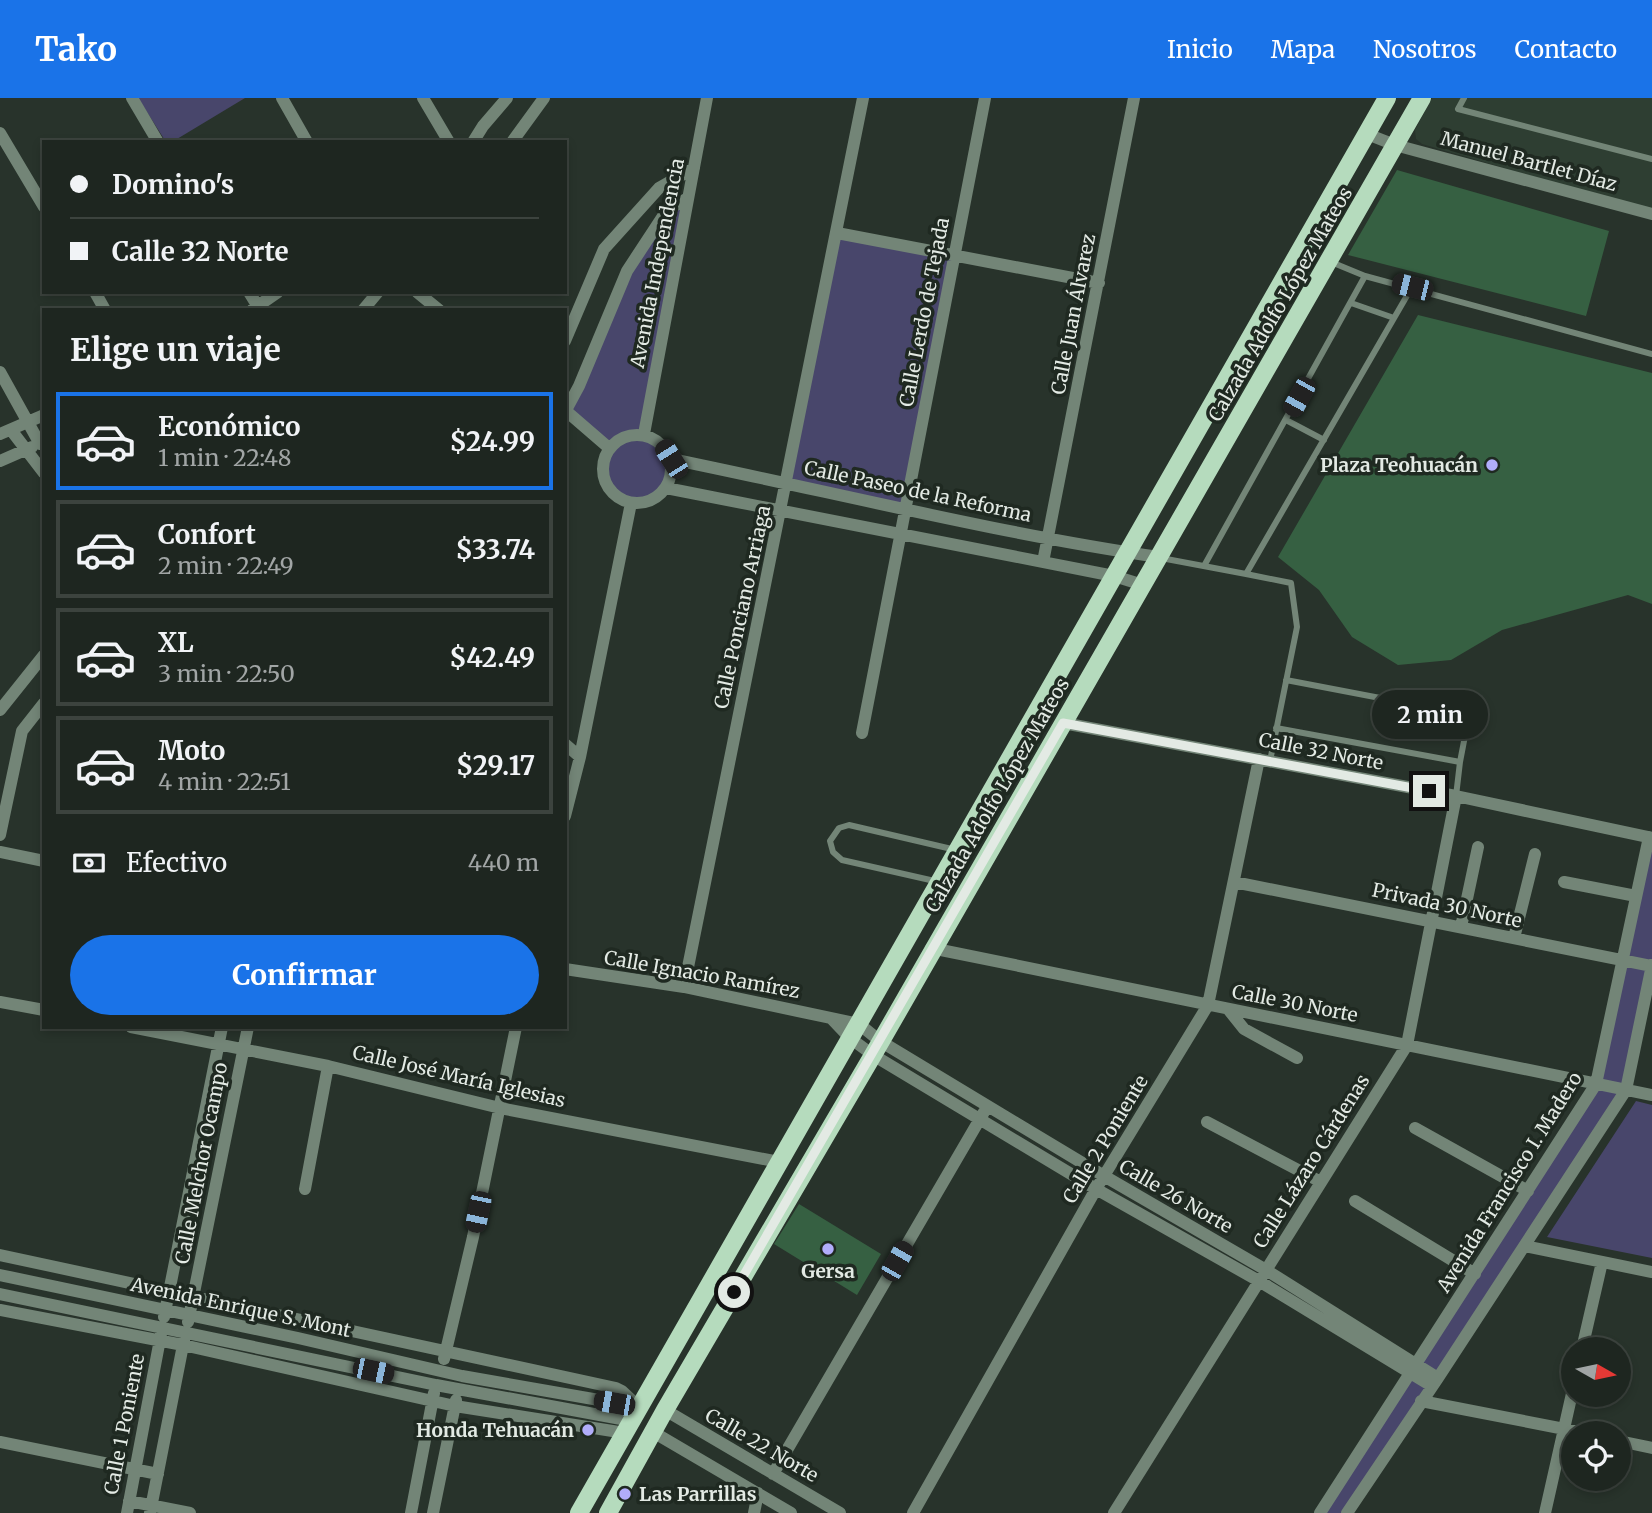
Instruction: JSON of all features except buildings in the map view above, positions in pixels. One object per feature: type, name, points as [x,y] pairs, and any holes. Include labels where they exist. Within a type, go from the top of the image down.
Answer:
[{"type":"main road","name":"Calzada Adolfo López Mateos","points":[[579,1513],[1387,98]]},
{"type":"main road","name":"Calzada Adolfo López Mateos","points":[[608,1513],[1422,98]]},
{"type":"street","points":[[132,98],[158,140]]},
{"type":"street","points":[[282,98],[306,140]]},
{"type":"street","points":[[423,98],[448,140]]},
{"type":"street","points":[[474,140],[507,98]]},
{"type":"street","points":[[513,140],[544,98]]},
{"type":"street","name":"Avenida Independencia","points":[[644,434],[707,98]]},
{"type":"street","name":"Calle Ponciano Arriaga","points":[[684,987],[863,98]]},
{"type":"street","name":"Calle Lerdo de Tejada","points":[[862,733],[985,98]]},
{"type":"street","name":"Calle Juan Álvarez","points":[[1043,562],[1134,98]]},
{"type":"street","points":[[0,133],[42,203]]},
{"type":"street","name":"Manuel Bartlet Díaz","points":[[1367,134],[1395,145],[1652,214]]},
{"type":"street","points":[[567,336],[604,249],[659,188],[694,168]]},
{"type":"street","points":[[567,407],[579,386],[628,271],[667,210],[688,198]]},
{"type":"street","points":[[836,233],[1099,283]]},
{"type":"street","points":[[254,308],[275,294]]},
{"type":"street","points":[[365,308],[376,294]]},
{"type":"street","points":[[419,294],[437,308]]},
{"type":"street","points":[[0,372],[42,443],[0,461]]},
{"type":"street","points":[[567,413],[609,448]]},
{"type":"street","points":[[42,416],[6,432],[26,450],[42,470]]},
{"type":"street","points":[[644,434],[661,443],[671,459],[672,474],[667,488],[651,500],[631,503],[615,496],[605,482],[602,465],[609,448],[625,436],[644,434]]},
{"type":"street","name":"Calle Paseo de la Reforma","points":[[671,459],[1048,538],[1159,557]]},
{"type":"street","points":[[667,488],[1114,576],[1143,584]]},
{"type":"street","points":[[567,808],[580,757],[631,503]]},
{"type":"street","points":[[0,710],[42,657]]},
{"type":"street","points":[[0,835],[22,731],[42,706]]},
{"type":"street","name":"Calle 32 Norte","points":[[1063,723],[1456,796],[1650,838]]},
{"type":"street","points":[[567,746],[580,757]]},
{"type":"street","name":"Calle 2 Poniente","points":[[913,1513],[1096,1189],[1208,1005],[1264,760]]},
{"type":"street","name":"Calle Lázaro Cárdenas","points":[[1114,1513],[1407,1045],[1456,796]]},
{"type":"street","name":"Avenida Francisco I. Madero","points":[[1320,1513],[1596,1084],[1650,838]]},
{"type":"street","points":[[1461,927],[1478,847]]},
{"type":"street","points":[[0,852],[42,861]]},
{"type":"street","points":[[1514,938],[1535,854]]},
{"type":"street","points":[[1564,882],[1636,896]]},
{"type":"street","name":"Privada 30 Norte","points":[[1234,883],[1652,965]]},
{"type":"street","name":"Calle 30 Norte","points":[[932,948],[1652,1095]]},
{"type":"street","points":[[1347,1513],[1626,1090],[1652,965]]},
{"type":"street","name":"Calle Ignacio Ramírez","points":[[567,969],[684,987],[832,1018],[854,1031]]},
{"type":"street","points":[[0,1002],[42,1010]]},
{"type":"street","points":[[1228,1009],[1244,1029],[1297,1058]]},
{"type":"street","name":"Calle José María Iglesias","points":[[141,1029],[328,1066],[500,1108],[779,1162]]},
{"type":"street","name":"Calle Melchor Ocampo","points":[[159,1342],[222,1029]]},
{"type":"street","name":"Calle Melchor Ocampo","points":[[151,1509],[248,1029]]},
{"type":"street","points":[[411,1513],[432,1401],[447,1352],[516,1029]]},
{"type":"street","name":"Calle 26 Norte","points":[[854,1031],[980,1119],[1096,1189],[1262,1276]]},
{"type":"street","name":"Calle 26 Norte","points":[[876,1048],[988,1106],[1435,1382]]},
{"type":"street","points":[[305,1189],[328,1066]]},
{"type":"street","points":[[773,1474],[988,1106]]},
{"type":"street","points":[[1207,1122],[1321,1182]]},
{"type":"street","points":[[1415,1128],[1528,1191]]},
{"type":"street","points":[[1354,1201],[1475,1274]]},
{"type":"street","points":[[1524,1246],[1652,1272]]},
{"type":"street","points":[[0,1255],[616,1388],[622,1391],[632,1420],[455,1406],[183,1345],[0,1310]]},
{"type":"street","points":[[1585,1337],[1602,1262]]},
{"type":"street","name":"Avenida Enrique S. Mont","points":[[0,1275],[190,1314],[440,1371],[461,1382],[632,1420]]},
{"type":"street","name":"Avenida Enrique S. Mont","points":[[0,1294],[436,1385],[461,1382]]},
{"type":"street","name":"Calle 1 Poniente","points":[[128,1507],[159,1342]]},
{"type":"street","points":[[433,1513],[461,1382],[447,1352]]},
{"type":"street","points":[[1421,1401],[1561,1428]]},
{"type":"street","name":"Calle 22 Norte","points":[[665,1410],[841,1513]]},
{"type":"street","points":[[653,1432],[790,1513]]},
{"type":"street","points":[[1545,1513],[1561,1442]]},
{"type":"street","points":[[0,1443],[158,1474]]},
{"type":"street","points":[[1631,1444],[1652,1448]]},
{"type":"street","points":[[754,1513],[758,1493]]},
{"type":"street","points":[[128,1507],[190,1513]]},
{"type":"lane","points":[[1464,98],[1458,108],[1652,159]]},
{"type":"lane","points":[[1329,261],[1365,276],[1652,354]]},
{"type":"lane","points":[[1204,566],[1365,276]]},
{"type":"lane","points":[[1246,574],[1412,287]]},
{"type":"lane","points":[[1351,303],[1394,318]]},
{"type":"lane","points":[[1286,421],[1324,440]]},
{"type":"lane","points":[[1159,557],[1291,583],[1297,627],[1276,728],[1264,760]]},
{"type":"lane","points":[[1286,680],[1469,715],[1456,796]]},
{"type":"lane","points":[[1276,728],[1460,762]]},
{"type":"lane","points":[[940,882],[842,860],[833,852],[830,841],[839,828],[849,825],[958,850]]},
{"type":"shaded area","points":[[138,98],[245,98],[175,140],[165,140]]},
{"type":"shaded area","points":[[1432,98],[1652,98],[1652,211],[1422,144],[1416,139],[1415,130]]},
{"type":"shaded area","points":[[683,205],[643,432],[621,435],[607,444],[567,411],[567,408],[631,270],[653,236]]},
{"type":"shaded area","points":[[837,233],[955,256],[904,509],[787,483]]},
{"type":"shaded area","points":[[643,436],[663,450],[670,465],[669,473],[659,490],[649,499],[625,498],[610,488],[604,471],[605,458],[618,443]]},
{"type":"shaded area","points":[[1652,838],[1652,966],[1626,1090],[1345,1513],[1324,1513],[1596,1084]]},
{"type":"shaded area","points":[[1636,1101],[1652,1105],[1652,1258],[1547,1237]]},
{"type":"place","name":"Plaza Teohuacán","points":[[1492,465]]},
{"type":"place","name":"Gersa","points":[[828,1249]]},
{"type":"place","name":"Honda Tehuacán","points":[[588,1430]]},
{"type":"place","name":"Las Parrillas","points":[[625,1494]]},
{"type":"route","points":[[734,1292],[1063,723],[1429,791]]}]
